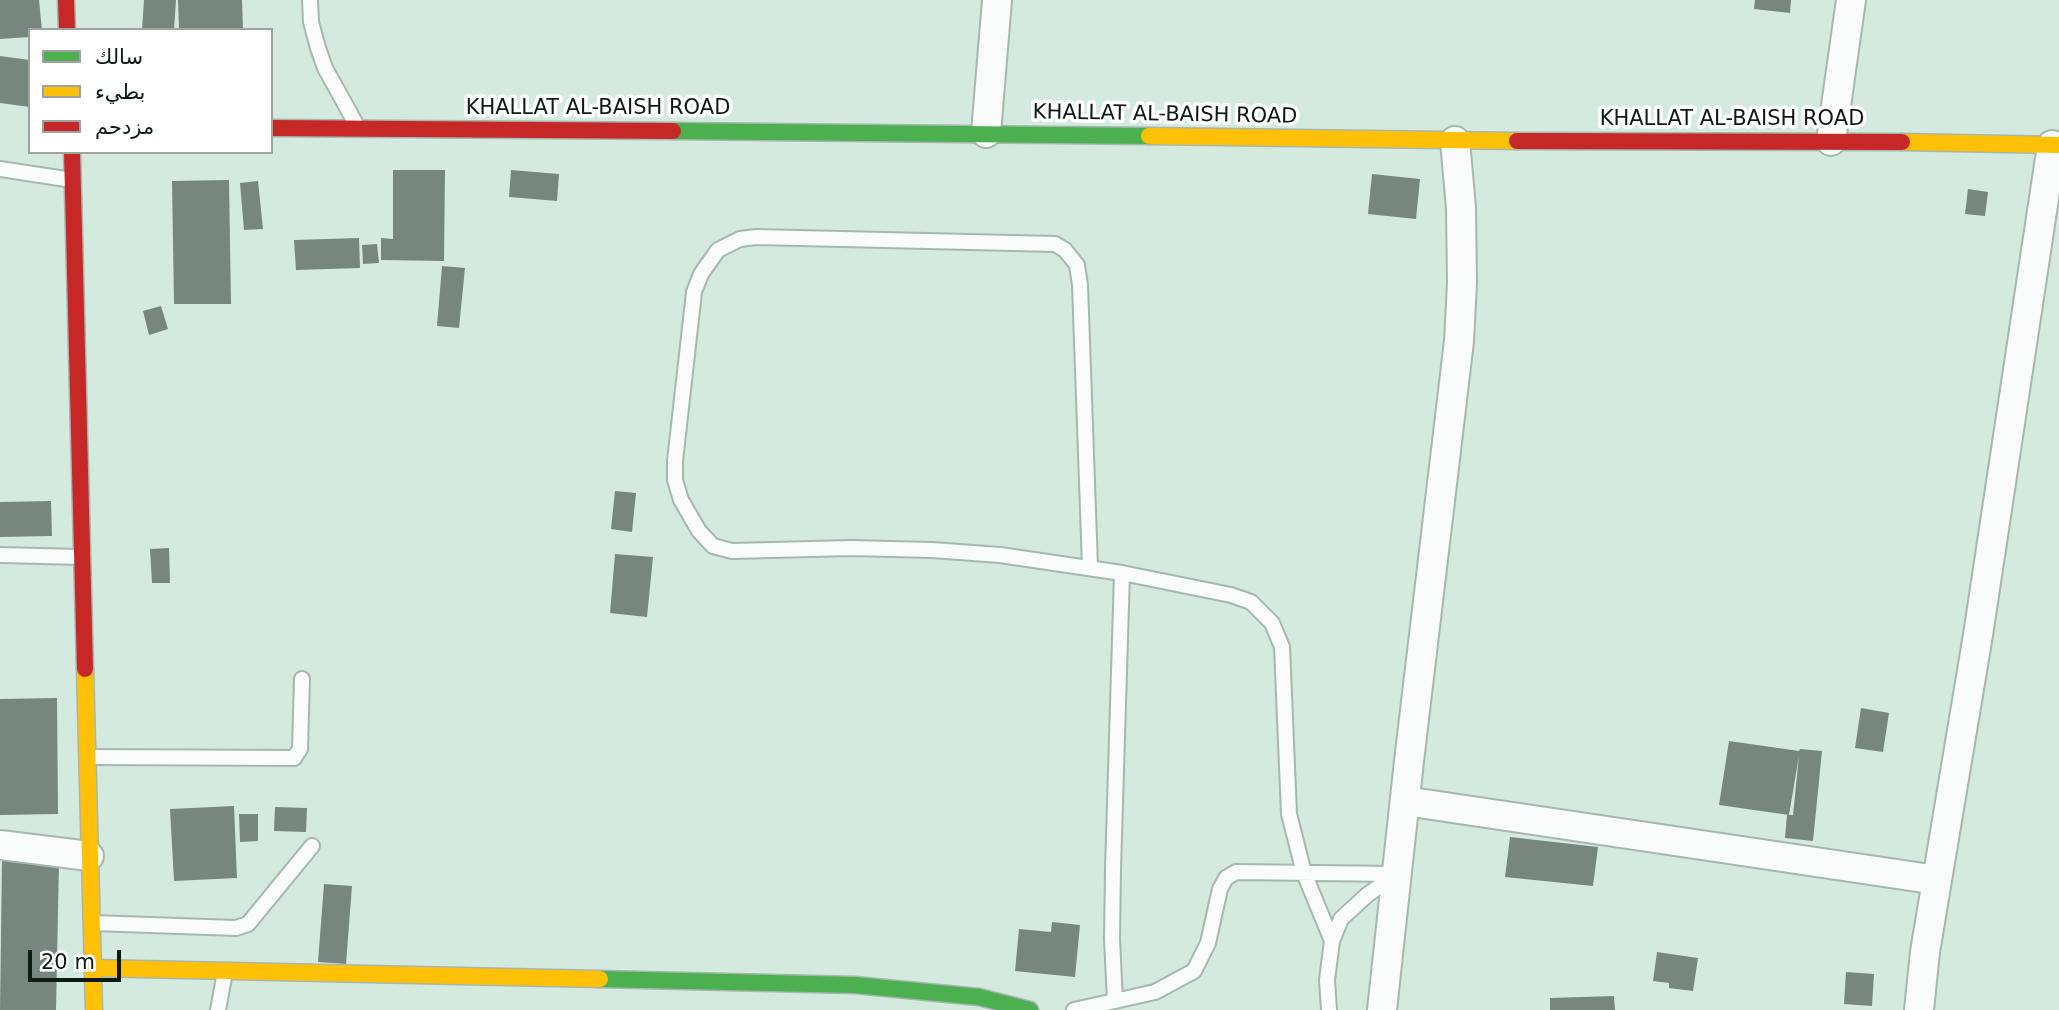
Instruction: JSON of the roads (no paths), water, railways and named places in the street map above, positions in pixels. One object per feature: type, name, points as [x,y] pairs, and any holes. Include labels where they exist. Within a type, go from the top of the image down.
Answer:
[{"type":"street","points":[[66,0],[67,28]]},
{"type":"street","points":[[986,133],[997,0]]},
{"type":"street","points":[[1830,141],[1851,0]]},
{"type":"street","name":"KHALLAT AL-BAISH ROAD","points":[[273,128],[2056,145]]},
{"type":"street","points":[[1382,1010],[1459,341],[1462,283],[1461,208],[1455,141]]},
{"type":"street","points":[[1919,1010],[1925,952],[2056,145]]},
{"type":"street","points":[[72,154],[94,1010]]},
{"type":"street","points":[[1405,801],[1937,880]]},
{"type":"street","points":[[0,845],[89,856]]},
{"type":"street","points":[[92,968],[855,985],[979,997],[1030,1010]]},
{"type":"lane","points":[[310,0],[311,22],[325,68],[358,129]]},
{"type":"lane","points":[[0,169],[73,180]]},
{"type":"lane","points":[[1090,568],[1080,285],[1077,265],[1065,250],[1055,244],[757,237],[740,239],[718,250],[701,274],[694,292],[675,461],[675,480],[681,500],[699,531],[713,546],[732,551],[851,548],[1000,555],[1122,573],[1231,595],[1251,602],[1272,623],[1282,647],[1289,814],[1304,873],[1332,941]]},
{"type":"lane","points":[[1,555],[82,557]]},
{"type":"lane","points":[[1115,1001],[1113,869],[1122,573]]},
{"type":"lane","points":[[87,757],[294,758],[300,749],[302,679]]},
{"type":"lane","points":[[91,923],[236,928],[248,924],[312,846]]},
{"type":"lane","points":[[1074,1010],[1155,992],[1194,971],[1208,943],[1220,889],[1226,877],[1236,872],[1396,874]]},
{"type":"lane","points":[[1329,1010],[1327,980],[1332,941],[1341,919],[1367,895],[1396,874]]},
{"type":"lane","points":[[218,1010],[225,971]]}]
